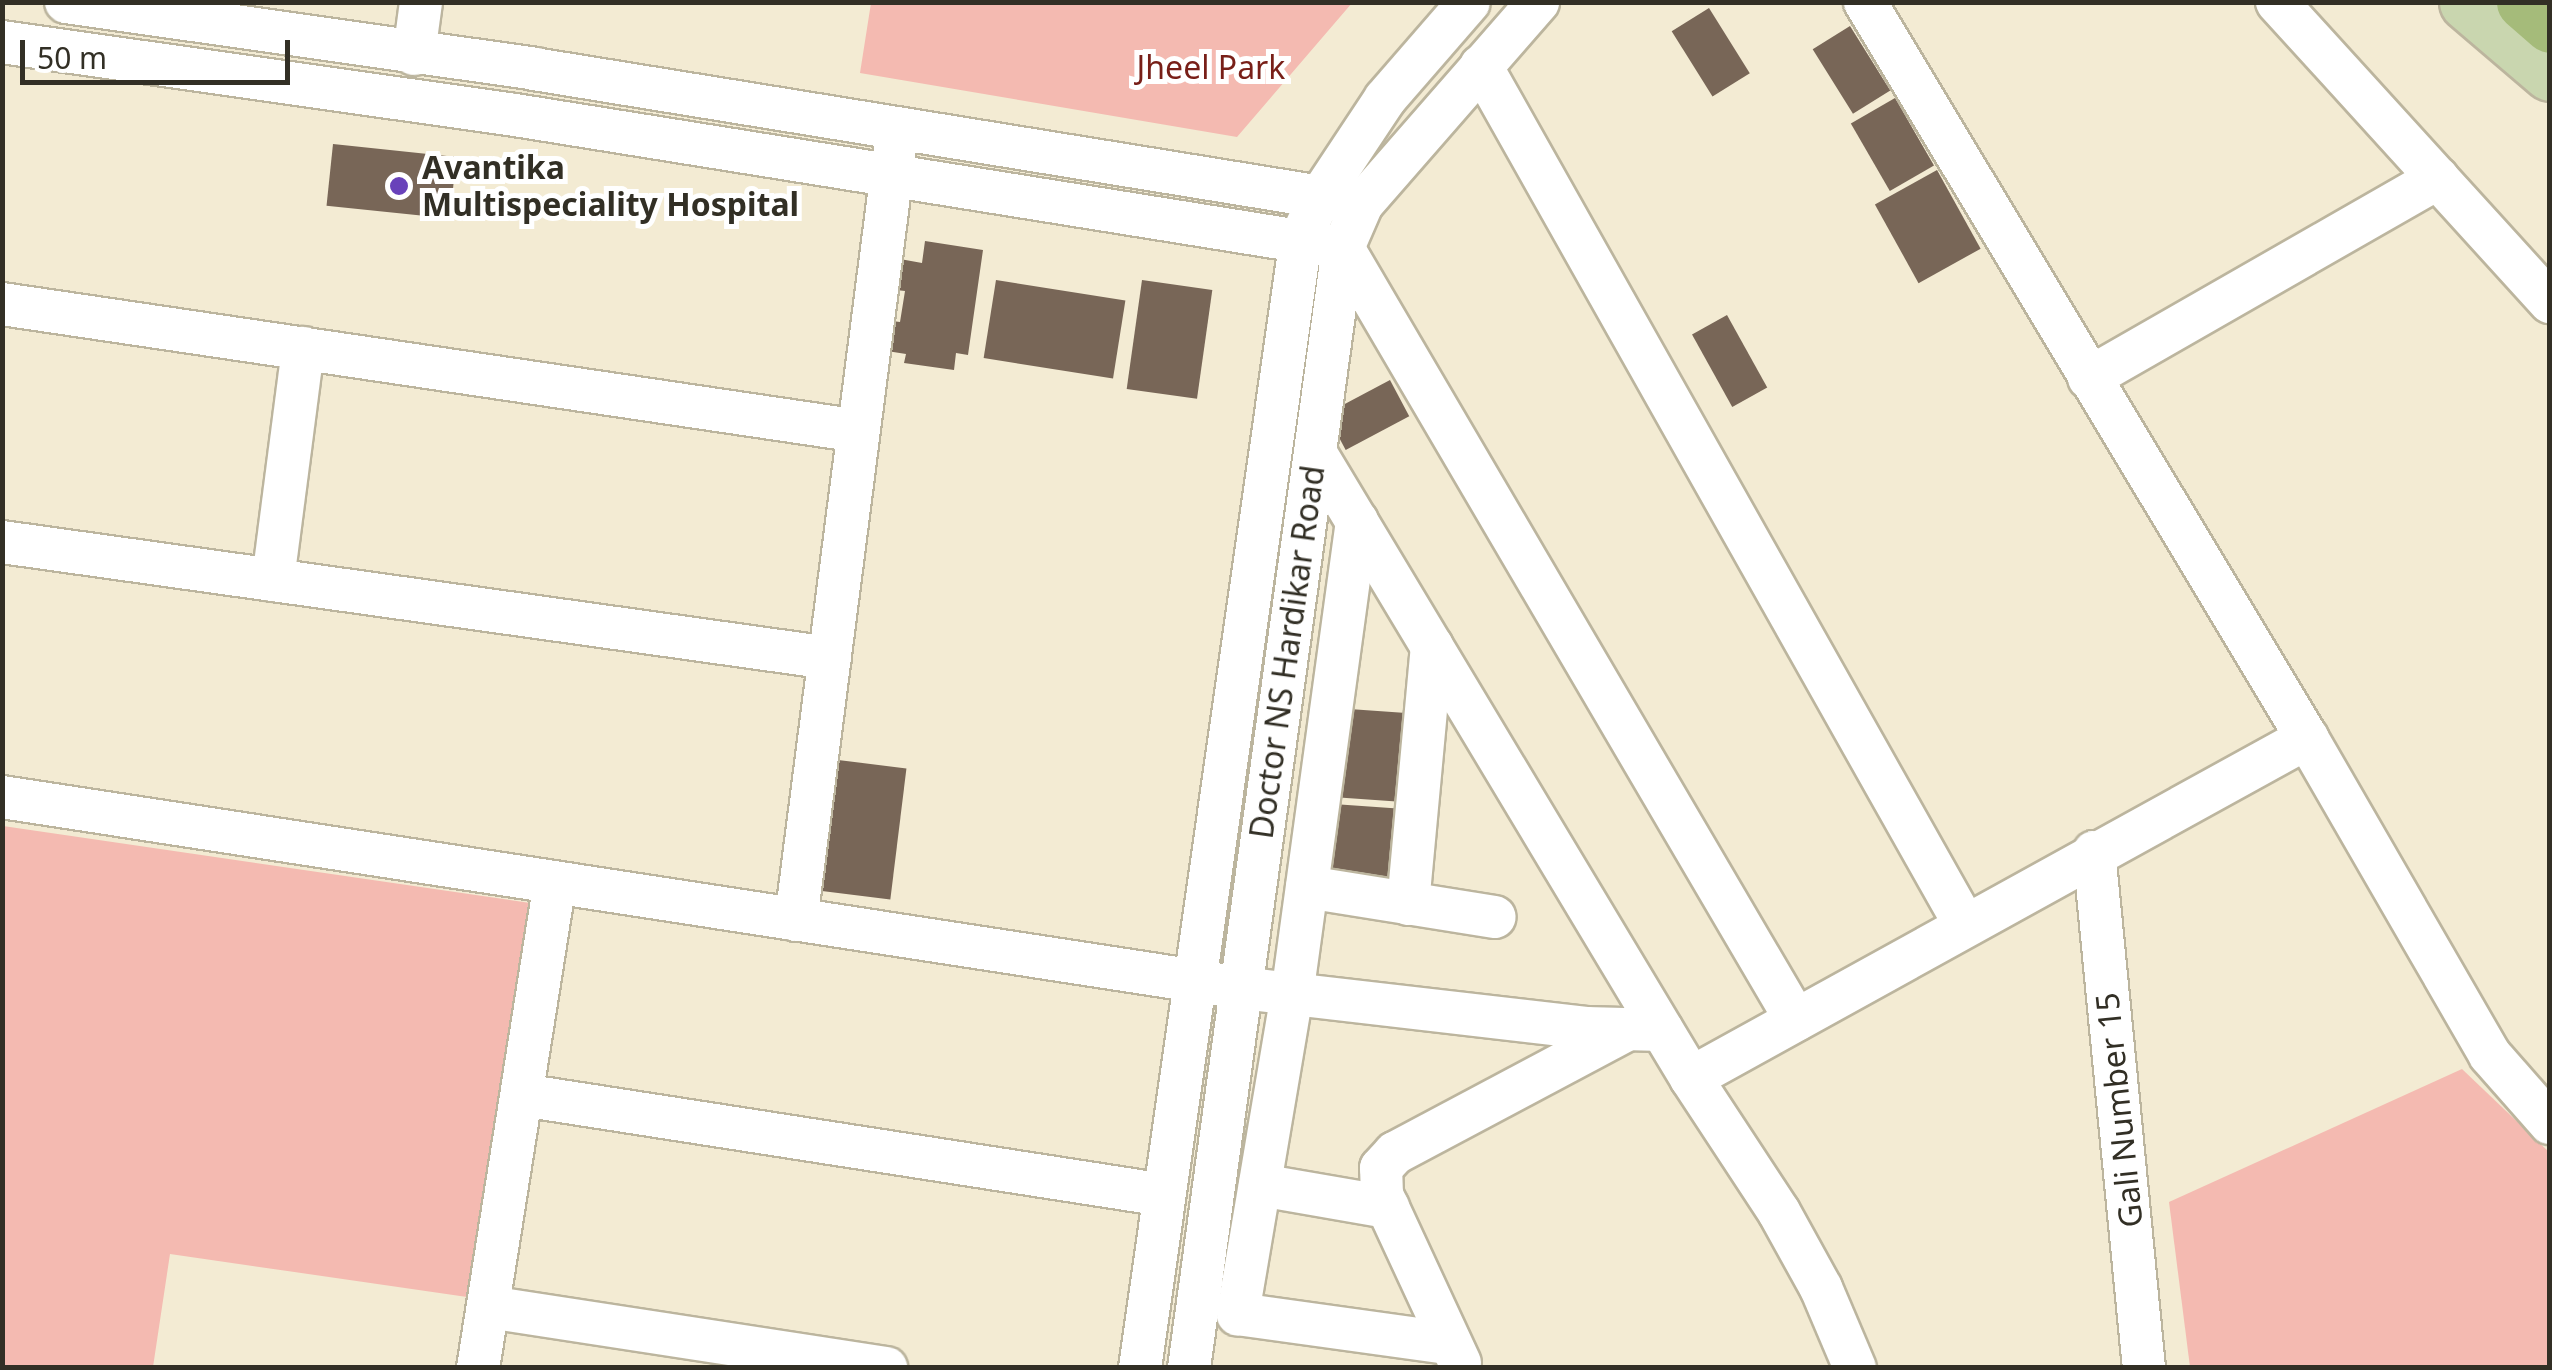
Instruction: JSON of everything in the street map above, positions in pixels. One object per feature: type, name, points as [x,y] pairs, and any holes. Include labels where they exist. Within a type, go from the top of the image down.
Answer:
[{"type":"highway","points":[[2524,2],[2550,25]]},
{"type":"main road","points":[[2467,2],[2550,73]]},
{"type":"street","points":[[66,2],[331,22],[414,54],[1362,204]]},
{"type":"street","points":[[414,54],[421,2]]},
{"type":"street","name":"Doctor NS Hardikar Road","points":[[1140,1368],[1301,238],[1320,197],[1385,99],[1468,2]]},
{"type":"street","name":"Doctor NS Hardikar Road","points":[[1188,1368],[1343,248],[1362,204],[1538,2]]},
{"type":"street","points":[[1865,2],[2307,738],[2490,1055],[2550,1123]]},
{"type":"street","points":[[2278,2],[2550,302]]},
{"type":"street","points":[[322,88],[331,22]]},
{"type":"street","points":[[2,42],[892,174],[1301,238],[1343,248],[1796,1020]]},
{"type":"street","points":[[1481,66],[1965,925]]},
{"type":"street","points":[[796,920],[898,128]]},
{"type":"street","points":[[2089,378],[2438,178]]},
{"type":"street","points":[[2,304],[859,431]]},
{"type":"street","points":[[273,580],[303,348]]},
{"type":"street","points":[[1315,452],[1432,646],[1644,1030],[1691,1078],[1779,1212],[1821,1288],[1855,1368]]},
{"type":"street","points":[[1357,521],[1292,994],[1238,1314],[1457,1360]]},
{"type":"street","points":[[2,542],[830,658]]},
{"type":"street","points":[[1408,904],[1432,646]]},
{"type":"street","points":[[1691,1078],[2094,852],[2307,738]]},
{"type":"street","points":[[2,797],[1241,988],[1586,1028],[1644,1030]]},
{"type":"street","name":"Gali Number 15","points":[[2094,852],[2144,1368]]},
{"type":"street","points":[[478,1368],[555,882]]},
{"type":"street","points":[[1307,887],[1495,918]]},
{"type":"street","points":[[1457,1360],[1388,1207],[1381,1168],[1395,1153],[1644,1030]]},
{"type":"street","points":[[522,1095],[1164,1195]]},
{"type":"street","points":[[1260,1185],[1388,1207]]},
{"type":"street","points":[[488,1308],[886,1368]]},
{"type":"green space","name":"Jheel Park","points":[[871,2],[1352,3],[1237,137],[860,73]]},
{"type":"green space","points":[[3,826],[530,903],[474,1298],[170,1254],[153,1367],[3,1368]]},
{"type":"green space","points":[[2462,1069],[2549,1152],[2549,1367],[2190,1367],[2169,1202]]},
{"type":"building","points":[[1709,8],[1750,73],[1712,97],[1672,31]]},
{"type":"building","points":[[1850,26],[1890,90],[1853,114],[1813,49]]},
{"type":"building","points":[[1895,98],[1934,166],[1890,191],[1851,124]]},
{"type":"building","points":[[333,144],[456,157],[450,219],[327,206]]},
{"type":"building","points":[[1937,170],[1981,249],[1919,283],[1875,204]]},
{"type":"building","points":[[925,241],[983,250],[968,355],[956,353],[954,370],[904,363],[906,354],[887,351],[892,321],[900,322],[905,291],[896,290],[900,259],[922,263]]},
{"type":"building","points":[[996,280],[1125,300],[1113,379],[984,358]]},
{"type":"building","points":[[1142,280],[1212,290],[1197,399],[1127,389]]},
{"type":"building","points":[[1727,315],[1767,388],[1732,407],[1692,334]]},
{"type":"building","points":[[1390,380],[1409,416],[1346,450],[1326,414]]},
{"type":"building","points":[[1335,708],[1417,714],[1411,803],[1329,797]]},
{"type":"building","points":[[830,759],[906,768],[890,899],[814,890]]},
{"type":"building","points":[[1319,803],[1412,809],[1406,889],[1313,883]]},
{"type":"place","name":"Avantika Multispeciality Hospital","points":[[399,186]]}]
